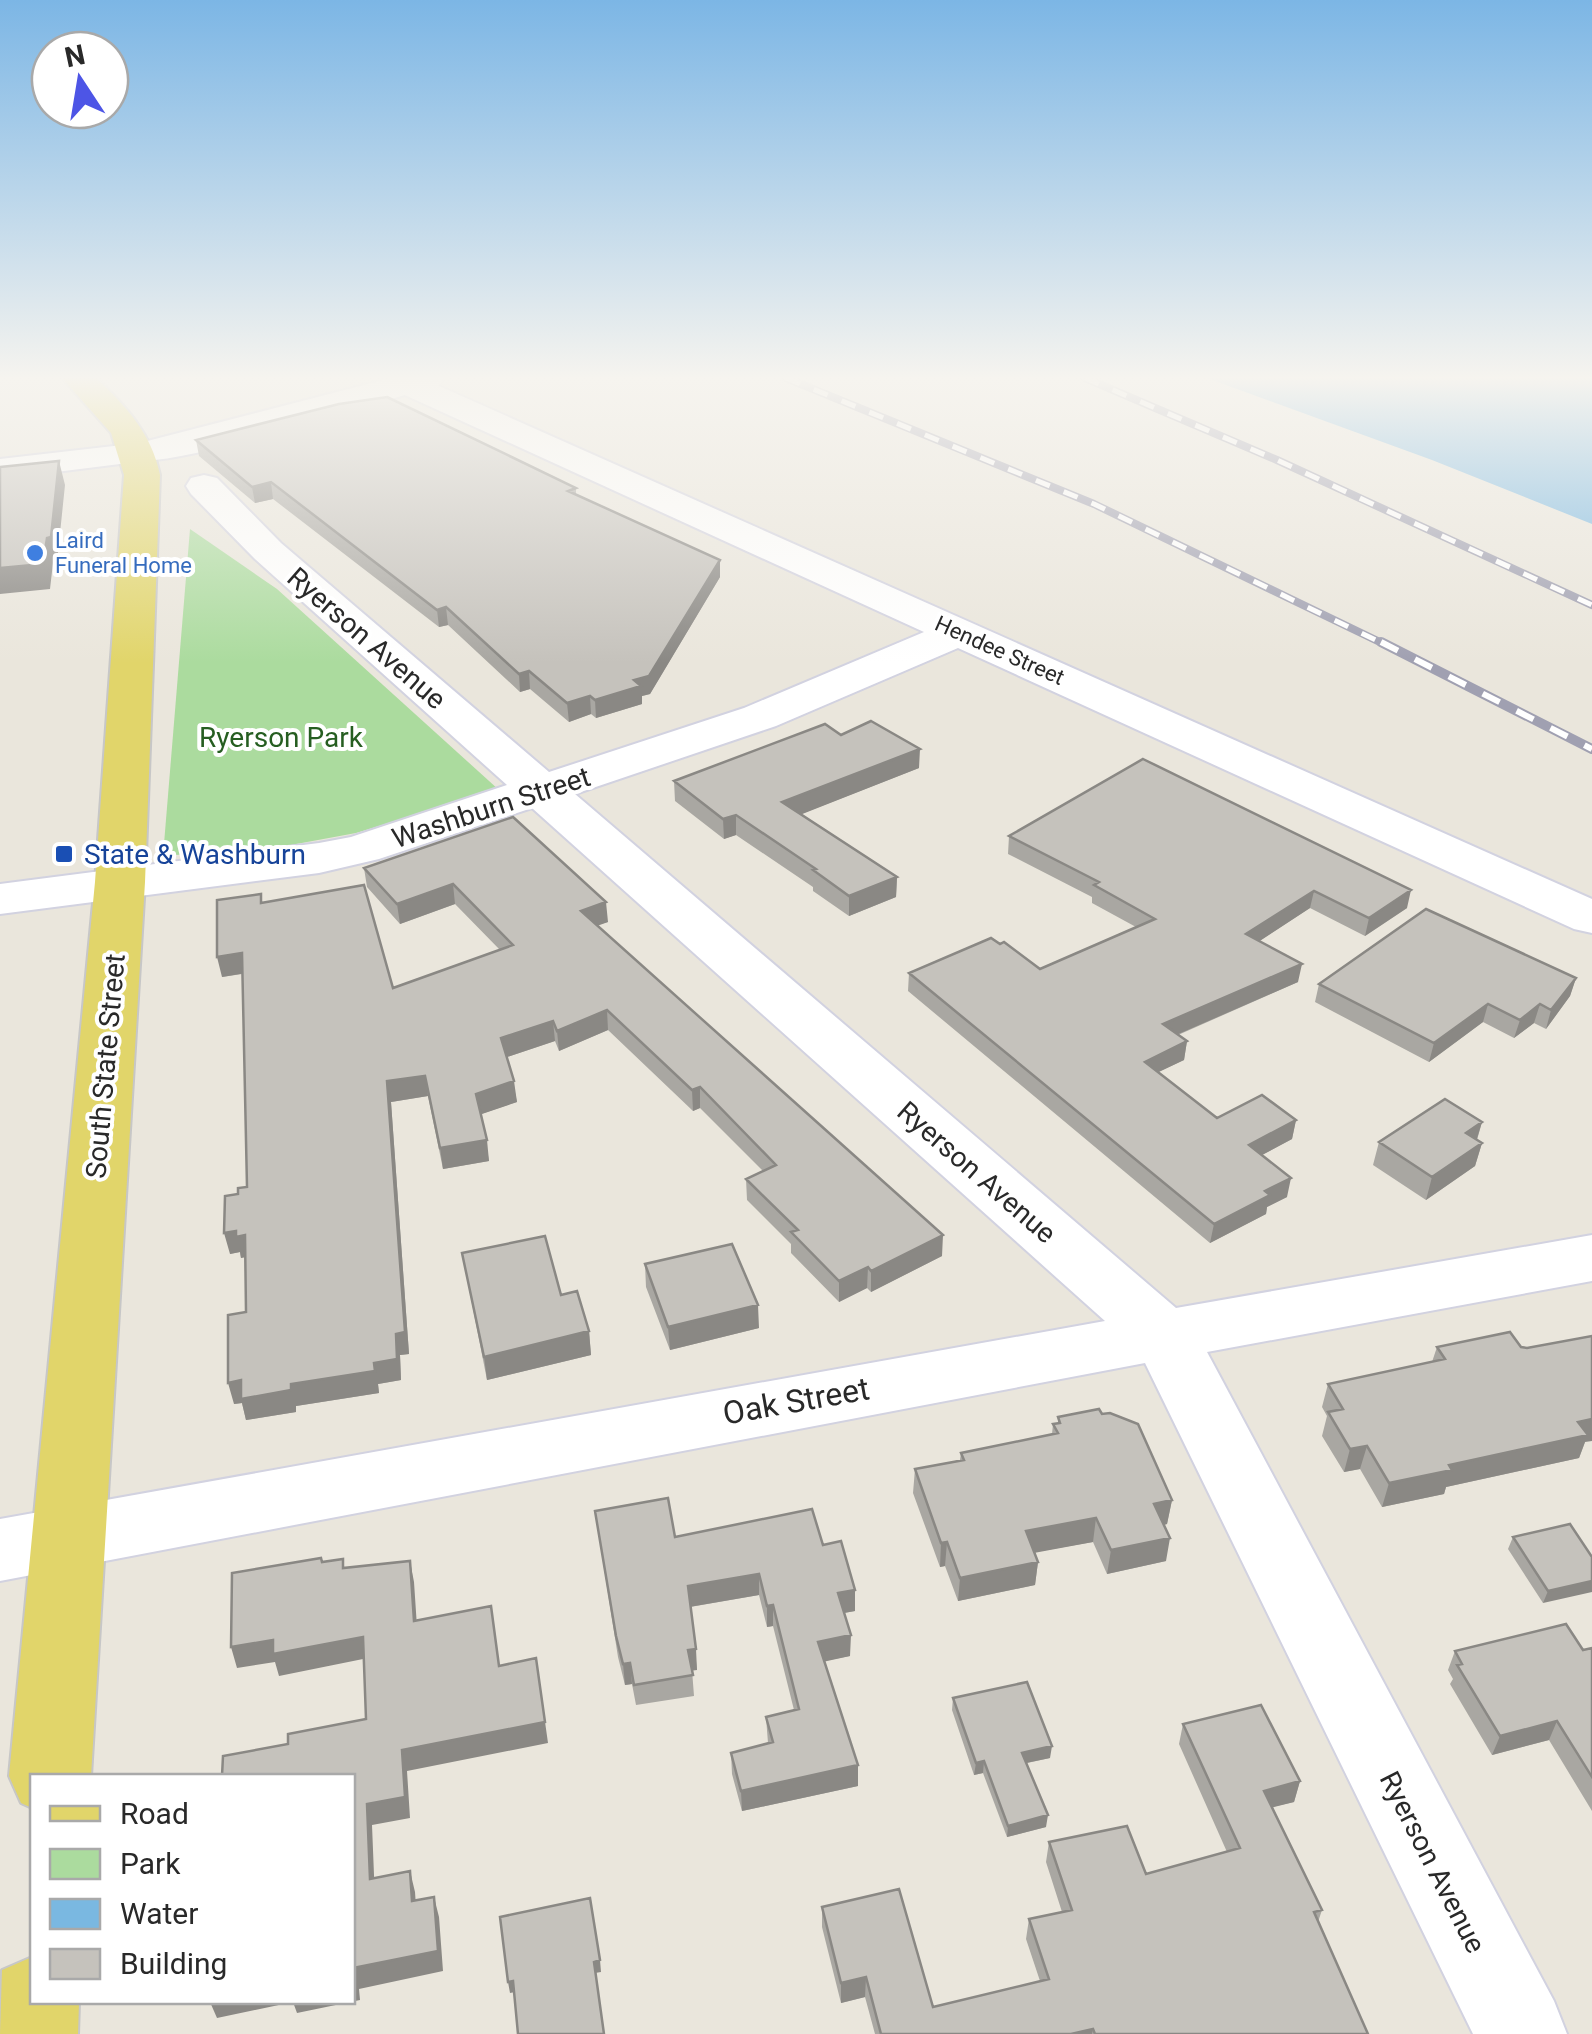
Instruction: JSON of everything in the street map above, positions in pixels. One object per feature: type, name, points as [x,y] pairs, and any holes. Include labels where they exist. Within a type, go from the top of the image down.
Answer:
[{"type":"main road","name":"South State Street","points":[[50,1774],[120,882],[142,473]]},
{"type":"main road","points":[[32,2034],[34,2004]]},
{"type":"street","name":"Hendee Street","points":[[616,473],[1592,918]]},
{"type":"street","name":"Ryerson Avenue","points":[[204,486],[268,550],[1165,1336],[1521,2034]]},
{"type":"street","name":"Washburn Street","points":[[0,899],[319,858],[362,848],[760,717],[960,632]]},
{"type":"street","name":"Oak Street","points":[[0,1550],[1592,1258]]},
{"type":"green space","name":"Ryerson Park","points":[[190,529],[277,589],[499,790],[356,833],[280,847],[163,856]]},
{"type":"water","points":[[1464,473],[1592,473],[1592,524]]},
{"type":"building","points":[[0,473],[58,473],[51,537],[47,538],[43,564],[0,568]]},
{"type":"building","points":[[235,473],[545,473],[576,488],[568,491],[720,560],[649,676],[634,680],[641,686],[595,700],[590,696],[567,703],[529,671],[519,674],[446,607],[437,610],[271,482],[252,487]]},
{"type":"building","points":[[871,721],[920,749],[782,802],[897,877],[849,896],[736,815],[723,819],[674,781],[825,724],[841,735]]},
{"type":"building","points":[[1143,759],[1411,890],[1369,918],[1314,891],[1246,934],[1302,964],[1163,1024],[1187,1041],[1145,1062],[1217,1118],[1262,1095],[1296,1120],[1249,1145],[1291,1178],[1265,1191],[1270,1195],[1214,1224],[909,973],[991,938],[1000,944],[1004,942],[1040,969],[1155,919],[1094,885],[1099,882],[1009,836]]},
{"type":"building","points":[[513,817],[606,902],[581,911],[943,1235],[871,1271],[868,1267],[839,1281],[791,1232],[798,1230],[746,1179],[776,1165],[700,1087],[692,1090],[607,1010],[557,1031],[553,1021],[501,1038],[514,1081],[476,1094],[487,1140],[440,1148],[425,1076],[387,1081],[405,1332],[396,1334],[397,1359],[374,1363],[375,1371],[291,1384],[291,1390],[241,1399],[241,1380],[228,1383],[228,1315],[246,1312],[245,1235],[236,1237],[236,1231],[224,1233],[225,1196],[238,1194],[238,1188],[247,1187],[242,953],[217,957],[217,900],[261,894],[261,903],[364,885],[393,988],[513,945],[453,884],[397,904],[364,868]]},
{"type":"building","points":[[1426,909],[1576,978],[1551,1010],[1540,1004],[1520,1020],[1488,1004],[1434,1043],[1319,984]]},
{"type":"building","points":[[1445,1099],[1482,1122],[1466,1133],[1482,1143],[1432,1177],[1379,1142]]},
{"type":"building","points":[[545,1236],[561,1295],[577,1291],[589,1331],[484,1357],[462,1253]]},
{"type":"building","points":[[732,1244],[758,1305],[668,1327],[645,1264]]},
{"type":"building","points":[[1510,1332],[1521,1347],[1527,1348],[1592,1336],[1592,1419],[1578,1422],[1588,1435],[1449,1465],[1452,1470],[1389,1483],[1367,1446],[1350,1449],[1328,1412],[1343,1409],[1328,1384],[1445,1359],[1437,1347]]},
{"type":"building","points":[[1099,1409],[1102,1414],[1110,1413],[1138,1424],[1172,1500],[1154,1504],[1170,1538],[1111,1550],[1096,1518],[1026,1531],[1038,1562],[960,1578],[947,1542],[941,1543],[915,1469],[964,1460],[961,1453],[1058,1433],[1053,1424],[1060,1423],[1058,1417]]},
{"type":"building","points":[[668,1498],[675,1537],[812,1509],[823,1545],[841,1541],[855,1590],[838,1593],[851,1635],[818,1642],[858,1765],[741,1791],[731,1753],[773,1742],[766,1717],[799,1709],[773,1605],[767,1606],[759,1574],[688,1586],[696,1649],[688,1650],[693,1675],[634,1685],[630,1663],[623,1664],[616,1636],[595,1511]]},
{"type":"building","points":[[1570,1524],[1592,1557],[1592,1581],[1548,1591],[1513,1537]]},
{"type":"building","points":[[321,1558],[322,1562],[343,1559],[343,1568],[410,1561],[414,1621],[491,1606],[499,1666],[536,1658],[545,1722],[402,1750],[405,1797],[367,1804],[370,1879],[410,1871],[412,1901],[434,1897],[438,1951],[355,1968],[355,1774],[222,1774],[223,1756],[288,1744],[288,1734],[366,1719],[363,1637],[273,1654],[273,1640],[231,1647],[232,1573]]},
{"type":"building","points":[[1566,1624],[1583,1650],[1592,1648],[1592,1777],[1557,1721],[1500,1736],[1457,1665],[1462,1664],[1455,1651]]},
{"type":"building","points":[[1027,1682],[1052,1746],[1022,1753],[1048,1815],[1008,1826],[984,1761],[976,1763],[953,1698]]},
{"type":"building","points":[[1261,1705],[1300,1781],[1264,1791],[1322,1910],[1314,1912],[1368,2034],[1095,2034],[1093,2029],[1071,2034],[881,2034],[866,1977],[841,1983],[822,1907],[899,1889],[933,2007],[1049,1979],[1029,1919],[1072,1910],[1049,1842],[1127,1826],[1146,1874],[1240,1848],[1183,1724]]},
{"type":"building","points":[[590,1898],[600,1960],[594,1962],[604,2034],[518,2034],[513,1981],[508,1982],[500,1917]]},
{"type":"railway","points":[[1018,473],[1094,504],[1386,645]]},
{"type":"railway","points":[[1305,473],[1592,605]]},
{"type":"railway","points":[[1381,642],[1592,749]]},
{"type":"place","name":"Laird Funeral Home","points":[[35,553]]},
{"type":"place","name":"State & Washburn","points":[[64,854]]}]
